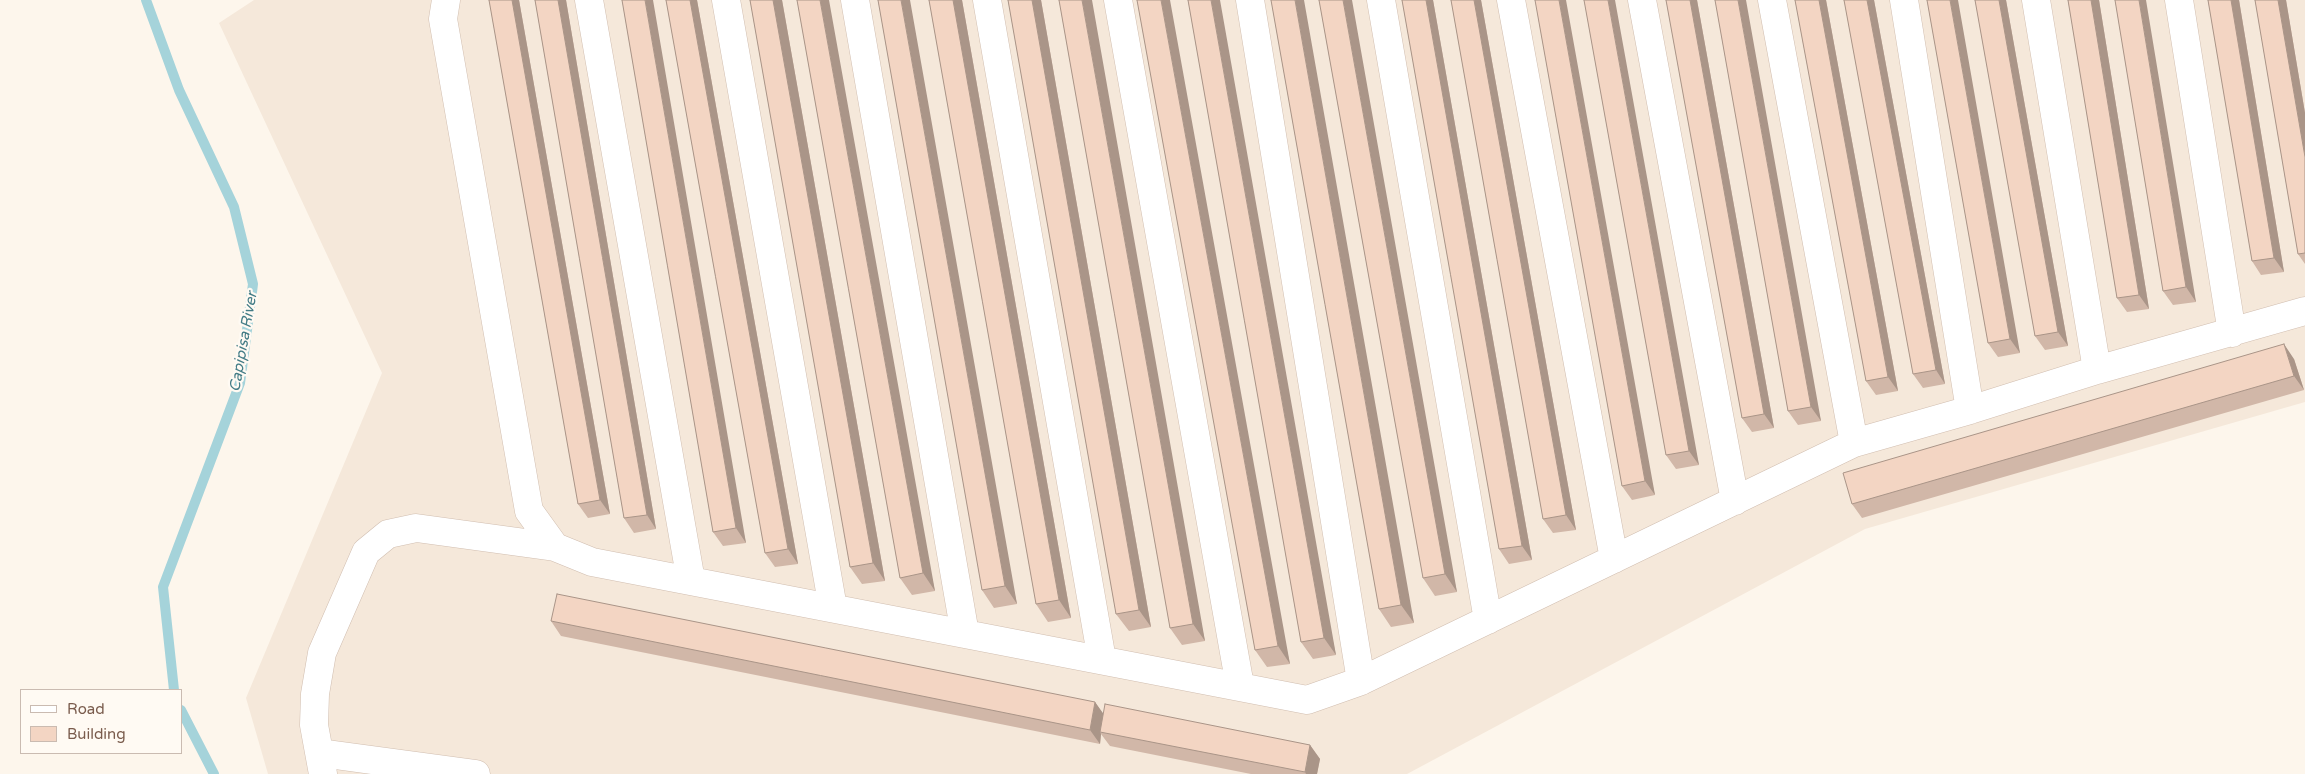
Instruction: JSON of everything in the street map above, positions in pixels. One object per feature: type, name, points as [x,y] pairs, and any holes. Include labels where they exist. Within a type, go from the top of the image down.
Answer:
[{"type":"street","points":[[446,0],[443,19],[529,511],[555,547]]},
{"type":"street","points":[[589,0],[690,581]]},
{"type":"street","points":[[726,0],[833,608]]},
{"type":"street","points":[[855,0],[965,634]]},
{"type":"street","points":[[987,0],[1102,660]]},
{"type":"street","points":[[1118,0],[1240,686]]},
{"type":"street","points":[[1250,0],[1361,681]]},
{"type":"street","points":[[1381,0],[1488,620]]},
{"type":"street","points":[[1511,0],[1614,559]]},
{"type":"street","points":[[1642,0],[1735,501]]},
{"type":"street","points":[[1772,0],[1854,443]]},
{"type":"street","points":[[1904,0],[1970,410]]},
{"type":"street","points":[[2036,0],[2097,370]]},
{"type":"street","points":[[2179,0],[2232,333]]},
{"type":"street","points":[[476,774],[321,764],[314,725],[315,694],[322,654],[366,552],[388,534],[416,528],[555,547],[592,562],[1307,700],[1361,681],[1854,443],[1970,410],[2097,370],[2305,311]]},
{"type":"shaded area","points":[[254,0],[2305,0],[2305,402],[1865,529],[1407,774],[268,774],[246,698],[382,373],[219,23]]},
{"type":"building","points":[[489,0],[512,0],[600,500],[578,504]]},
{"type":"building","points":[[535,0],[558,0],[647,515],[624,518]]},
{"type":"building","points":[[622,0],[645,0],[736,528],[713,532]]},
{"type":"building","points":[[666,0],[690,0],[788,549],[765,553]]},
{"type":"building","points":[[750,0],[773,0],[873,563],[850,567]]},
{"type":"building","points":[[797,0],[820,0],[923,573],[900,578]]},
{"type":"building","points":[[878,0],[901,0],[1005,586],[982,590]]},
{"type":"building","points":[[929,0],[953,0],[1059,600],[1036,604]]},
{"type":"building","points":[[1008,0],[1032,0],[1139,610],[1116,614]]},
{"type":"building","points":[[1059,0],[1082,0],[1193,624],[1170,628]]},
{"type":"building","points":[[1137,0],[1161,0],[1278,646],[1255,650]]},
{"type":"building","points":[[1188,0],[1211,0],[1324,638],[1301,642]]},
{"type":"building","points":[[1271,0],[1295,0],[1401,605],[1379,609]]},
{"type":"building","points":[[1319,0],[1343,0],[1445,574],[1423,578]]},
{"type":"building","points":[[1402,0],[1426,0],[1522,546],[1499,549]]},
{"type":"building","points":[[1451,0],[1474,0],[1566,515],[1543,519]]},
{"type":"building","points":[[1535,0],[1559,0],[1645,481],[1622,486]]},
{"type":"building","points":[[1584,0],[1608,0],[1689,451],[1666,455]]},
{"type":"building","points":[[1666,0],[1690,0],[1764,414],[1742,418]]},
{"type":"building","points":[[1715,0],[1738,0],[1811,407],[1788,411]]},
{"type":"building","points":[[1795,0],[1819,0],[1888,377],[1866,381]]},
{"type":"building","points":[[1844,0],[1867,0],[1936,370],[1913,374]]},
{"type":"building","points":[[1927,0],[1950,0],[2010,339],[1988,343]]},
{"type":"building","points":[[1975,0],[1999,0],[2058,332],[2035,336]]},
{"type":"building","points":[[2068,0],[2091,0],[2139,295],[2117,298]]},
{"type":"building","points":[[2115,0],[2139,0],[2186,287],[2163,291]]},
{"type":"building","points":[[2208,0],[2231,0],[2274,258],[2252,261]]},
{"type":"building","points":[[2255,0],[2278,0],[2305,157],[2305,253],[2298,254]]},
{"type":"building","points":[[2284,344],[2294,376],[1852,504],[1843,473]]},
{"type":"building","points":[[557,594],[1095,702],[1090,730],[551,621]]},
{"type":"building","points":[[1105,704],[1310,745],[1305,772],[1100,732]]},
{"type":"waterway","name":"Capipisa River","points":[[146,0],[179,90],[234,207],[253,284],[240,383],[163,587],[174,689]]},
{"type":"waterway","name":"Capipisa River","points":[[182,712],[214,774]]}]
